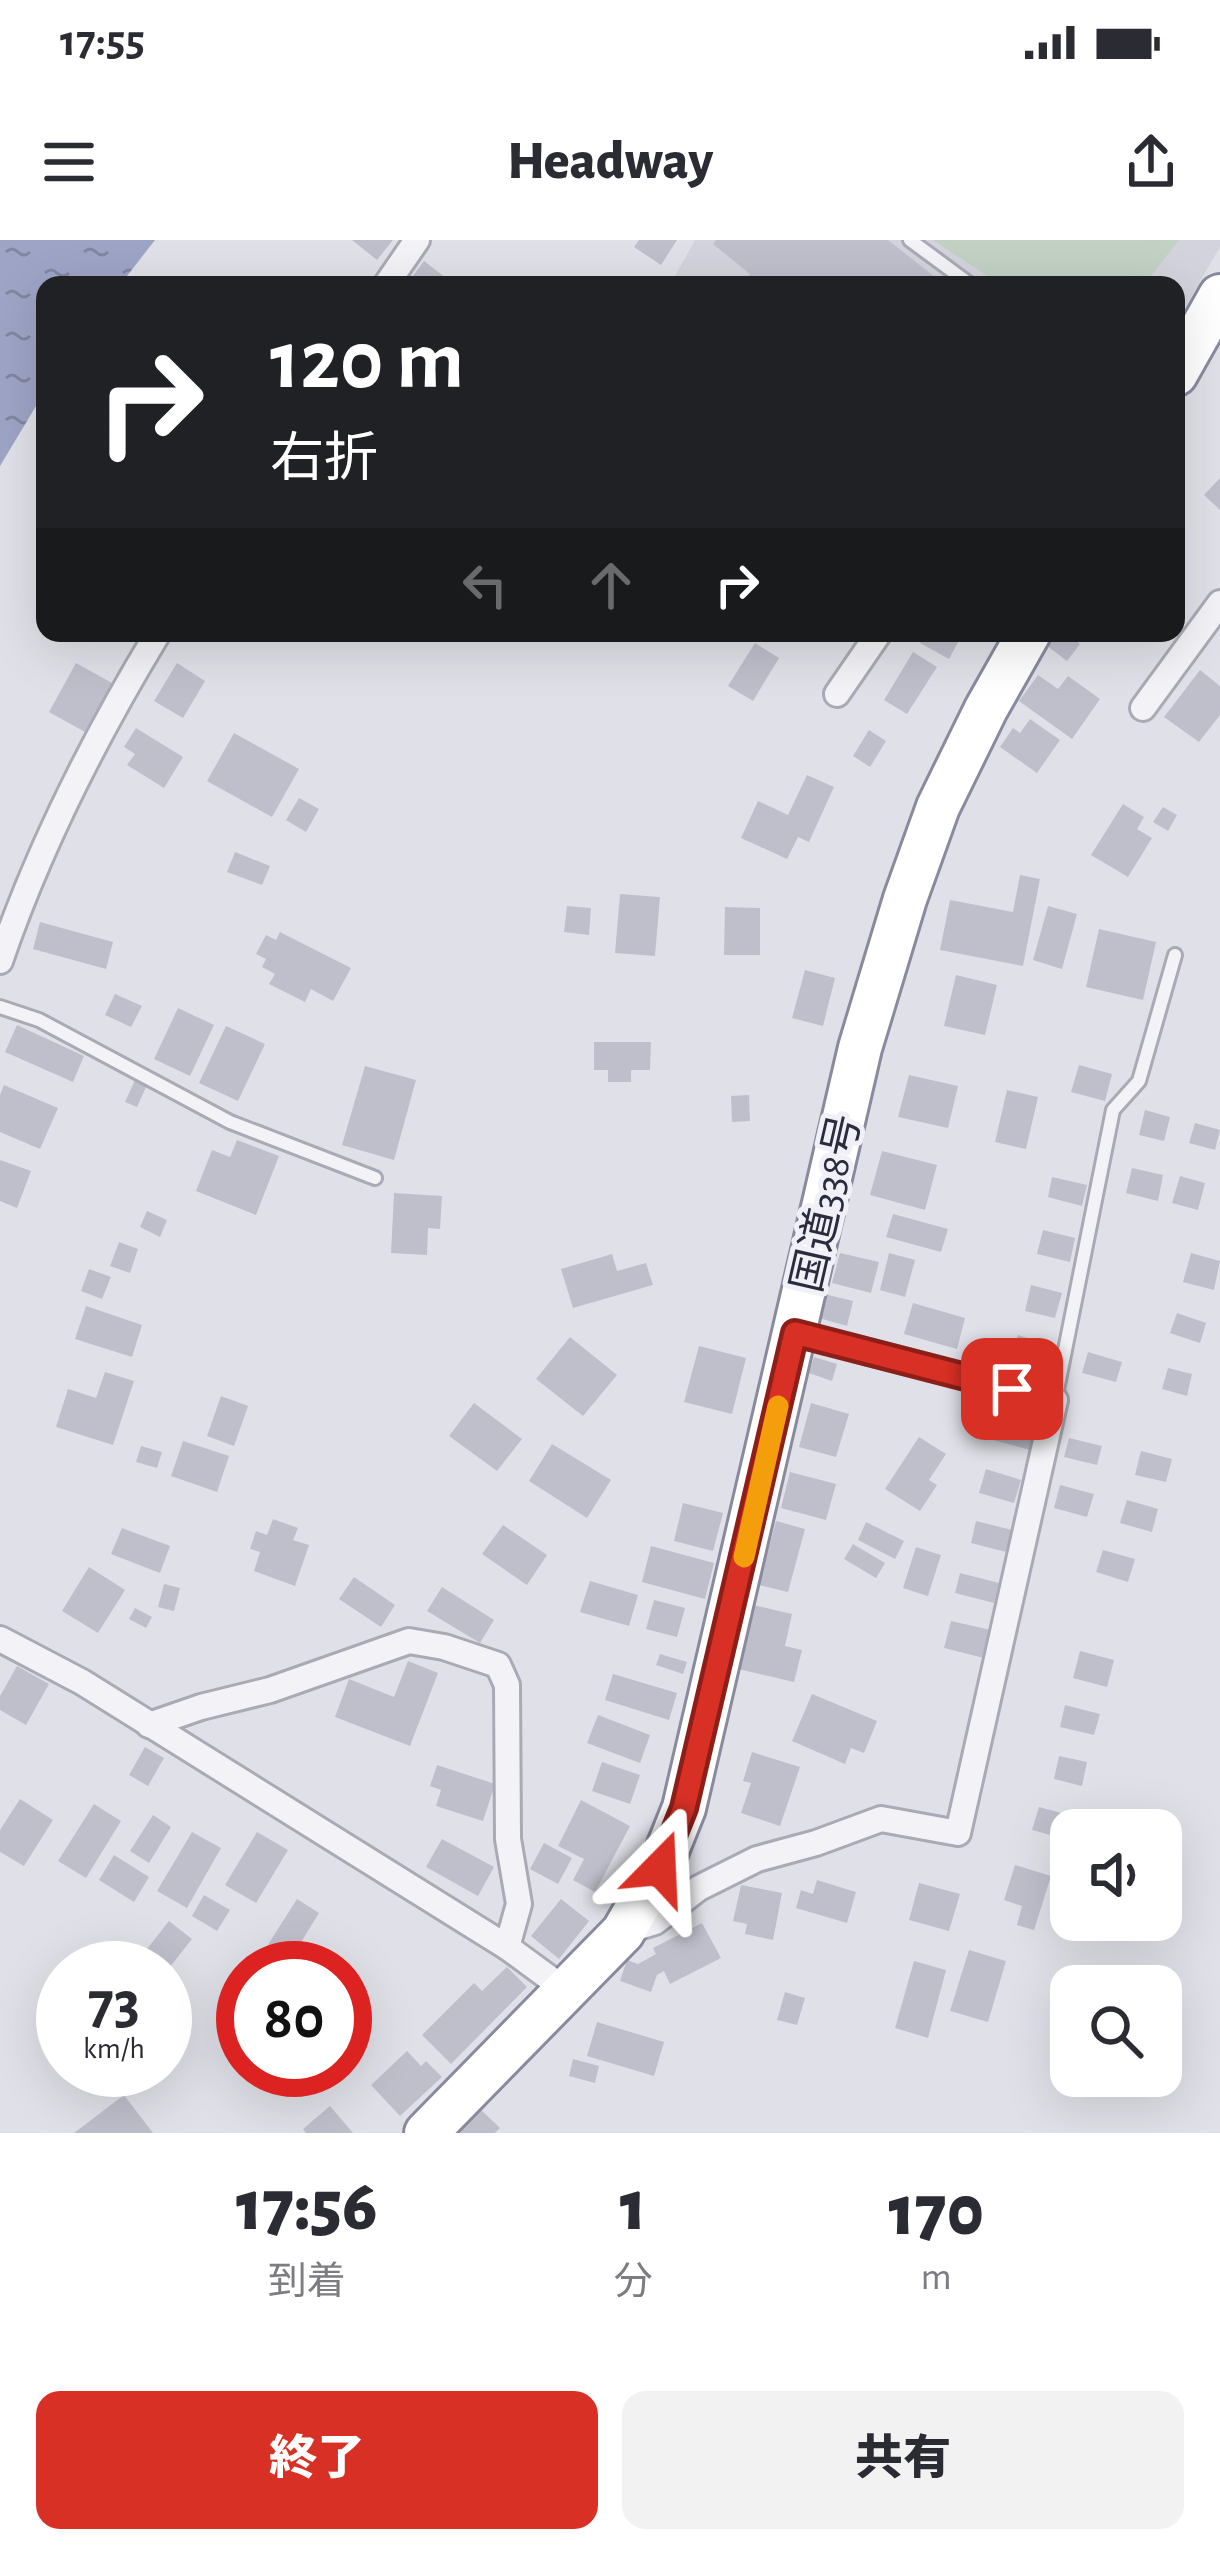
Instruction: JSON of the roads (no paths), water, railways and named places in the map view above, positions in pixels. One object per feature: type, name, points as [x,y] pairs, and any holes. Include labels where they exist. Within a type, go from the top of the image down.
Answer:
[{"type":"highway","points":[[1185,358],[1220,296]]},
{"type":"highway","name":"国道338号","points":[[426,2133],[623,1932],[660,1868],[684,1808],[860,1048],[938,807],[1024,642]]},
{"type":"street","points":[[392,276],[418,240]]},
{"type":"street","points":[[1143,708],[1220,603]]},
{"type":"street","points":[[0,961],[24,892],[115,704],[153,642]]},
{"type":"street","points":[[837,694],[873,642]]},
{"type":"street","points":[[623,1932],[655,1922],[699,1888],[757,1859],[816,1844],[881,1819],[958,1833],[1055,1400],[795,1333]]},
{"type":"street","points":[[0,1640],[82,1682],[508,1947],[566,1991]]},
{"type":"street","points":[[149,1725],[409,1642],[444,1647],[499,1665],[507,1685],[508,1839],[520,1904],[508,1947]]},
{"type":"lane","points":[[910,240],[959,276]]},
{"type":"lane","points":[[1055,1400],[1113,1110],[1139,1082],[1175,955]]},
{"type":"lane","points":[[0,1007],[39,1020],[230,1122],[375,1178]]},
{"type":"water","points":[[0,240],[155,240],[127,276],[36,276],[36,406],[0,466]]}]
